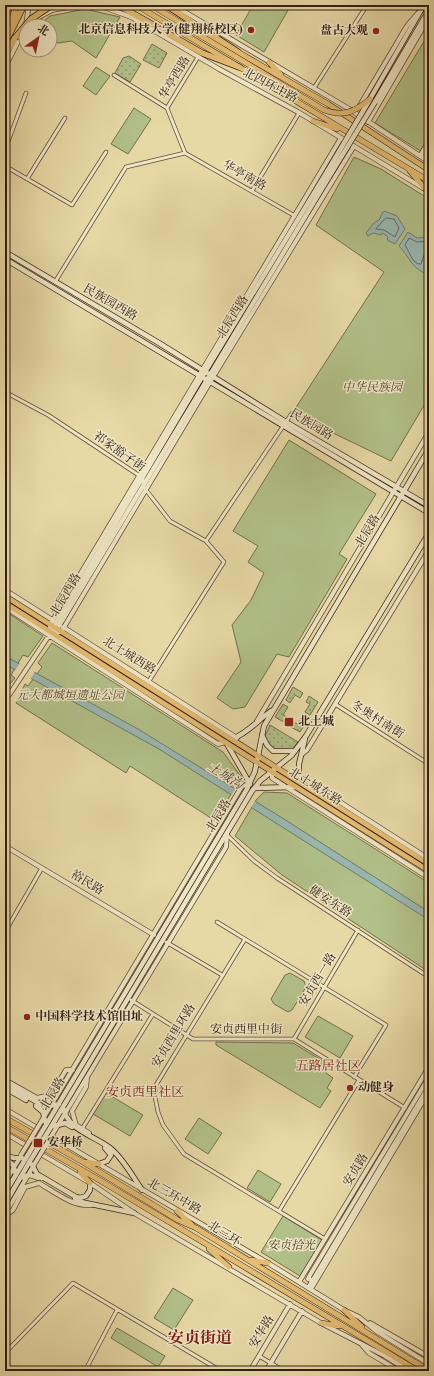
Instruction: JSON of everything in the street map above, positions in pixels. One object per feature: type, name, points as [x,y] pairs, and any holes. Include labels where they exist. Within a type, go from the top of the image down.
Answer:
[{"type":"highway","points":[[5,15],[9,5]]},
{"type":"highway","points":[[5,38],[17,5]]},
{"type":"highway","points":[[5,43],[24,5]]},
{"type":"highway","points":[[5,55],[15,38],[31,18],[52,5]]},
{"type":"highway","points":[[114,5],[132,12]]},
{"type":"highway","points":[[118,5],[202,53],[240,67]]},
{"type":"highway","points":[[166,5],[238,52]]},
{"type":"main road","name":"北四环中路","points":[[136,5],[429,181]]},
{"type":"main road","name":"北四环中路","points":[[151,5],[193,30],[238,52],[328,104],[429,170]]},
{"type":"main road","name":"北辰西路","points":[[372,100],[423,7]]},
{"type":"main road","name":"北辰西路","points":[[207,373],[272,274],[372,100],[429,10]]},
{"type":"main road","points":[[193,30],[324,110],[341,115],[349,113],[372,100]]},
{"type":"main road","points":[[269,62],[285,79]]},
{"type":"main road","points":[[313,121],[345,131]]},
{"type":"main road","points":[[414,161],[429,166]]},
{"type":"main road","points":[[407,168],[428,191]]},
{"type":"main road","name":"北辰西路","points":[[56,628],[78,582],[141,477],[207,373],[263,272],[330,171]]},
{"type":"main road","points":[[275,250],[282,245]]},
{"type":"main road","points":[[283,255],[290,249]]},
{"type":"main road","name":"民族园西路","points":[[5,252],[207,373]]},
{"type":"main road","name":"民族园西路","points":[[5,259],[204,378]]},
{"type":"main road","points":[[270,284],[272,274]]},
{"type":"main road","points":[[224,336],[232,328]]},
{"type":"main road","name":"民族园路","points":[[207,373],[284,424],[429,513]]},
{"type":"main road","name":"北辰西路","points":[[56,628],[144,488],[204,378]]},
{"type":"main road","name":"民族园路","points":[[204,378],[429,506]]},
{"type":"main road","name":"北辰路","points":[[61,1105],[227,835],[251,788],[264,726],[429,449]]},
{"type":"main road","name":"北辰路","points":[[50,1127],[61,1105],[163,940],[236,802],[294,752],[306,737],[429,533]]},
{"type":"main road","name":"北土城西路","points":[[5,596],[258,755]]},
{"type":"main road","name":"北土城西路","points":[[5,603],[56,628],[226,743],[272,771]]},
{"type":"main road","points":[[235,740],[246,733],[257,721],[273,710]]},
{"type":"main road","points":[[262,734],[267,745],[273,751],[294,752]]},
{"type":"main road","points":[[299,781],[302,754],[306,737]]},
{"type":"main road","points":[[226,743],[251,788],[296,787]]},
{"type":"main road","name":"北土城东路","points":[[258,755],[429,864]]},
{"type":"main road","name":"北土城东路","points":[[272,771],[296,787],[376,831],[429,871]]},
{"type":"main road","points":[[5,1083],[40,1105],[61,1105],[64,1115],[70,1124],[111,1148],[142,1190]]},
{"type":"main road","points":[[5,1088],[38,1107],[43,1112],[43,1120],[50,1127]]},
{"type":"main road","name":"北三环","points":[[5,1118],[83,1162],[178,1220],[196,1228],[363,1330],[391,1344],[429,1371]]},
{"type":"main road","points":[[5,1193],[31,1162],[50,1127],[65,1124],[71,1126],[108,1150],[111,1155],[103,1164],[83,1162]]},
{"type":"main road","name":"北三环","points":[[5,1126],[78,1170],[101,1181],[348,1329],[386,1354],[418,1371]]},
{"type":"main road","points":[[5,1156],[14,1158],[20,1156],[31,1162],[41,1177],[80,1198],[86,1196],[90,1190],[90,1183],[78,1170]]},
{"type":"main road","points":[[5,1156],[18,1176]]},
{"type":"main road","points":[[18,1176],[35,1176],[81,1202],[134,1213]]},
{"type":"main road","points":[[5,1204],[18,1176]]},
{"type":"main road","points":[[177,1211],[196,1228]]},
{"type":"main road","points":[[204,1244],[229,1267]]},
{"type":"main road","points":[[247,1260],[268,1263]]},
{"type":"main road","points":[[344,1310],[363,1330]]},
{"type":"main road","points":[[321,1322],[348,1329]]},
{"type":"street","points":[[27,18],[29,5]]},
{"type":"street","points":[[38,18],[52,10],[80,5]]},
{"type":"street","name":"北四环中路","points":[[86,5],[99,6],[131,17],[198,57],[313,121],[428,191]]},
{"type":"street","name":"北四环中路","points":[[173,5],[355,113],[429,162]]},
{"type":"street","points":[[314,88],[367,5]]},
{"type":"street","name":"北辰西路","points":[[355,113],[406,26],[423,7]]},
{"type":"street","points":[[368,122],[429,17]]},
{"type":"street","points":[[5,67],[18,39]]},
{"type":"street","name":"华亭西路","points":[[185,152],[167,108],[198,57]]},
{"type":"street","points":[[114,75],[167,108]]},
{"type":"street","points":[[5,150],[26,93]]},
{"type":"street","points":[[252,191],[299,113]]},
{"type":"street","points":[[27,179],[65,118]]},
{"type":"street","name":"北辰西路","points":[[207,373],[224,336],[341,138]]},
{"type":"street","points":[[422,157],[429,141]]},
{"type":"street","name":"北辰西路","points":[[204,378],[270,284],[354,146]]},
{"type":"street","points":[[422,157],[429,148]]},
{"type":"street","points":[[5,166],[72,205],[106,152]]},
{"type":"street","points":[[55,282],[126,167],[185,152]]},
{"type":"street","name":"华亭南路","points":[[185,152],[295,216]]},
{"type":"street","points":[[332,152],[345,160]]},
{"type":"street","name":"祁家豁子街","points":[[5,392],[48,415],[141,477],[144,488],[170,521],[206,541]]},
{"type":"street","points":[[149,681],[224,562],[206,541],[292,413]]},
{"type":"street","name":"北辰路","points":[[257,721],[368,532],[394,492],[429,432]]},
{"type":"street","points":[[302,754],[307,750],[429,550]]},
{"type":"street","name":"北土城西路","points":[[5,590],[56,628],[149,681],[235,740]]},
{"type":"street","name":"北土城西路","points":[[5,608],[56,628]]},
{"type":"street","name":"北辰西路","points":[[5,702],[56,628]]},
{"type":"street","points":[[5,702],[7,709],[5,712]]},
{"type":"street","name":"冬奥村南街","points":[[335,704],[429,764]]},
{"type":"street","name":"北土城东路","points":[[272,771],[272,778],[429,878]]},
{"type":"street","points":[[236,802],[242,786],[251,788]]},
{"type":"street","name":"北辰路","points":[[43,1120],[152,934],[236,802]]},
{"type":"street","name":"北土城东路","points":[[376,831],[429,859]]},
{"type":"street","name":"健安东路","points":[[227,835],[254,860],[277,878],[429,977]]},
{"type":"street","name":"裕民路","points":[[5,846],[163,940]]},
{"type":"street","points":[[5,932],[42,868]]},
{"type":"street","points":[[217,922],[386,1025],[354,1077]]},
{"type":"street","name":"安贞西一路","points":[[294,1039],[358,930]]},
{"type":"street","name":"安贞西里环路","points":[[245,939],[185,1034],[156,1085],[155,1097],[158,1112],[163,1124],[184,1154],[325,1239]]},
{"type":"street","points":[[163,940],[222,975]]},
{"type":"street","name":"北辰路","points":[[58,1125],[133,1001],[163,940]]},
{"type":"street","name":"安贞西里中街","points":[[128,998],[193,1039],[294,1039],[405,1108]]},
{"type":"street","points":[[82,1129],[153,1014]]},
{"type":"street","name":"安贞路","points":[[416,1102],[429,1067]]},
{"type":"street","points":[[5,1080],[37,1098],[51,1094],[66,1070],[73,1070]]},
{"type":"street","name":"安贞路","points":[[309,1288],[399,1138],[429,1077]]},
{"type":"street","points":[[87,1078],[86,1087],[72,1110],[76,1125],[117,1151],[120,1159]]},
{"type":"street","points":[[280,1211],[359,1080]]},
{"type":"street","name":"安贞路","points":[[311,1274],[387,1148],[416,1102],[429,1086]]},
{"type":"street","name":"安贞路","points":[[299,1282],[405,1108],[429,1092]]},
{"type":"street","name":"北三环中路","points":[[5,1109],[268,1263],[344,1310],[360,1317],[391,1344],[429,1364]]},
{"type":"street","points":[[5,1182],[43,1120]]},
{"type":"street","points":[[5,1215],[27,1176],[31,1162],[50,1127]]},
{"type":"street","points":[[5,1133],[90,1183],[134,1213],[321,1322],[386,1354],[409,1371]]},
{"type":"street","points":[[385,1141],[387,1148]]},
{"type":"street","points":[[5,1171],[5,1178]]},
{"type":"street","points":[[5,1215],[13,1210],[25,1187],[39,1183],[78,1205],[95,1205]]},
{"type":"street","points":[[337,1219],[347,1215]]},
{"type":"street","name":"安贞路","points":[[309,1288],[353,1216]]},
{"type":"street","points":[[312,1260],[311,1274],[308,1279],[313,1280]]},
{"type":"street","points":[[5,1353],[73,1283],[221,1371]]},
{"type":"street","name":"安华路","points":[[250,1371],[290,1304]]},
{"type":"street","points":[[85,1371],[117,1310]]},
{"type":"street","name":"安华路","points":[[266,1371],[302,1311]]},
{"type":"street","points":[[360,1317],[429,1357]]},
{"type":"street","points":[[359,1342],[369,1353],[399,1371]]},
{"type":"street","points":[[259,1356],[284,1371]]},
{"type":"green space","points":[[253,5],[291,5],[264,52],[236,35]]},
{"type":"green space","points":[[85,9],[120,17],[96,58],[72,41],[58,43],[58,18],[48,18],[50,16]]},
{"type":"green space","points":[[429,33],[429,156],[375,123]]},
{"type":"green space","points":[[152,44],[167,53],[159,68],[143,60]]},
{"type":"green space","points":[[129,56],[141,64],[130,82],[115,73],[123,58]]},
{"type":"green space","points":[[96,67],[110,76],[96,95],[83,86]]},
{"type":"green space","points":[[134,108],[151,119],[128,154],[111,144]]},
{"type":"green space","name":"中华民族园","points":[[354,157],[381,169],[429,199],[429,397],[391,461],[304,419],[293,412],[384,272],[316,225]]},
{"type":"green space","points":[[289,440],[376,494],[339,554],[347,559],[289,657],[277,654],[245,707],[233,709],[217,698],[241,662],[232,625],[251,600],[264,573],[248,562],[258,546],[233,531]]},
{"type":"green space","name":"元大都城垣遗址公园","points":[[5,611],[43,636],[28,657],[23,655],[11,675],[15,678],[5,690]]},
{"type":"green space","name":"元大都城垣遗址公园","points":[[52,643],[223,752],[242,778],[214,820],[130,766],[126,773],[16,703],[25,684],[28,686],[42,667],[38,663]]},
{"type":"green space","points":[[293,687],[303,693],[300,698],[295,695],[290,703],[286,700]]},
{"type":"green space","points":[[309,696],[318,702],[310,715],[305,712],[310,704],[306,702]]},
{"type":"green space","points":[[283,704],[288,707],[283,715],[287,717],[284,722],[275,717]]},
{"type":"green space","points":[[302,716],[308,719],[300,732],[291,727],[293,722],[298,724]]},
{"type":"green space","points":[[270,725],[298,742],[291,750],[271,749],[265,736]]},
{"type":"green space","points":[[264,792],[287,793],[429,883],[429,972],[282,875],[235,836],[256,800]]},
{"type":"green space","points":[[290,973],[304,981],[306,987],[292,1010],[288,1012],[274,1004],[271,999],[285,975]]},
{"type":"green space","points":[[318,1016],[353,1036],[340,1058],[305,1037]]},
{"type":"green space","points":[[216,1042],[293,1043],[328,1064],[326,1073],[333,1078],[327,1088],[331,1091],[320,1108],[216,1045]]},
{"type":"green space","points":[[106,1093],[143,1115],[130,1136],[93,1114]]},
{"type":"green space","points":[[199,1118],[222,1133],[208,1154],[185,1139]]},
{"type":"green space","points":[[258,1170],[281,1184],[270,1202],[247,1188]]},
{"type":"green space","name":"安贞拾光","points":[[283,1216],[322,1240],[300,1276],[261,1252]]},
{"type":"green space","points":[[173,1288],[193,1300],[174,1330],[154,1318]]},
{"type":"green space","points":[[117,1328],[165,1356],[158,1367],[111,1338]]},
{"type":"water","points":[[384,211],[397,216],[405,229],[395,244],[387,240],[388,237],[382,233],[381,235],[373,233],[368,236],[366,233],[373,224],[380,219]]},
{"type":"water","points":[[408,232],[417,238],[429,237],[429,256],[425,263],[429,270],[426,274],[413,265],[399,246]]},
{"type":"water","points":[[5,656],[138,729],[284,819],[429,912],[429,920],[159,749],[5,664]]},
{"type":"pier","points":[[20,663],[35,671],[30,680],[14,672]]},
{"type":"pier","points":[[236,787],[256,799],[250,809],[230,797]]},
{"type":"place","name":"北京信息科技大学(健翔桥校区)","points":[[251,30]]},
{"type":"place","name":"盘古大观","points":[[376,31]]},
{"type":"place","name":"北土城","points":[[289,722]]},
{"type":"place","name":"中国科学技术馆旧址","points":[[27,1017]]},
{"type":"place","name":"动健身","points":[[350,1088]]},
{"type":"place","name":"安华桥","points":[[38,1143]]},
{"type":"district","name":"五路居社区","points":[[328,1066]]},
{"type":"district","name":"安贞西里社区","points":[[145,1092]]},
{"type":"district","name":"安贞街道","points":[[200,1339]]},
{"type":"water label","name":"土城沟","points":[[225,776]]}]
